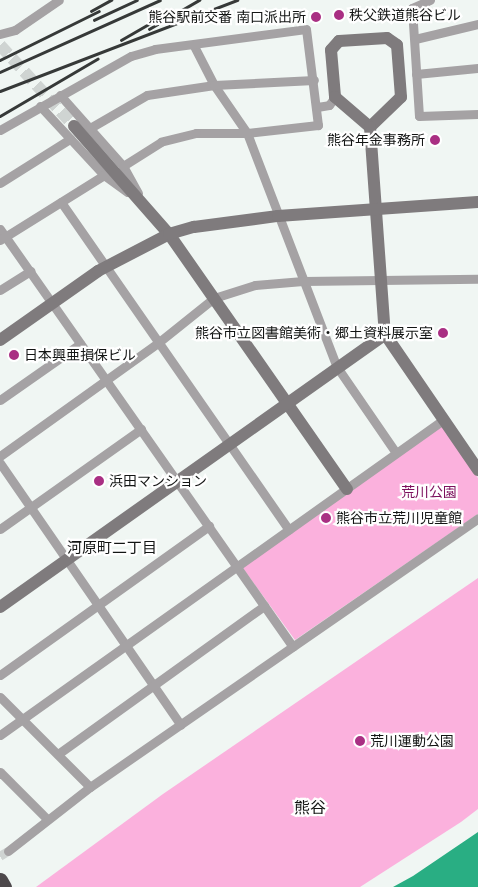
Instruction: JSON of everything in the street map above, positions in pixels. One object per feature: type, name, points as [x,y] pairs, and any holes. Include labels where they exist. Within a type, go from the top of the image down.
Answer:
[{"type":"highway","points":[[0,880],[4,887]]},
{"type":"street","points":[[0,27],[0,34],[15,30],[59,0]]},
{"type":"street","points":[[430,0],[412,8],[419,116],[478,114]]},
{"type":"street","points":[[415,39],[478,24]]},
{"type":"street","points":[[0,130],[131,56],[155,49],[194,46],[306,29],[314,80],[318,125],[247,133],[196,133],[161,142],[123,166]]},
{"type":"street","points":[[317,106],[329,105],[335,97],[333,46],[339,41],[387,38],[397,45],[401,97]]},
{"type":"street","points":[[194,46],[214,85],[247,133],[337,367],[396,453]]},
{"type":"street","points":[[416,74],[478,68]]},
{"type":"street","points":[[90,128],[147,95],[214,85],[314,80]]},
{"type":"street","points":[[60,95],[123,166],[145,206]]},
{"type":"street","points":[[370,127],[401,97],[418,96]]},
{"type":"street","points":[[335,97],[370,127],[385,334],[478,470]]},
{"type":"street","points":[[40,106],[104,175],[145,206]]},
{"type":"street","points":[[74,126],[169,234],[347,489]]},
{"type":"street","points":[[0,183],[70,139]]},
{"type":"street","points":[[104,175],[2,235],[54,302],[80,344],[293,647]]},
{"type":"street","points":[[61,202],[289,530]]},
{"type":"street","points":[[0,340],[107,266],[169,234],[217,222],[478,202]]},
{"type":"street","points":[[0,290],[30,272]]},
{"type":"street","points":[[0,456],[160,342],[214,298],[255,285],[303,281],[478,279]]},
{"type":"street","points":[[0,607],[286,402],[385,334]]},
{"type":"street","points":[[0,400],[80,344]]},
{"type":"street","points":[[0,735],[443,420]]},
{"type":"street","points":[[0,529],[141,429]]},
{"type":"street","points":[[0,463],[181,725]]},
{"type":"street","points":[[8,850],[90,788],[478,518]]},
{"type":"street","points":[[0,675],[209,526]]},
{"type":"street","points":[[58,754],[264,606]]},
{"type":"street","points":[[0,696],[90,788]]},
{"type":"street","points":[[0,772],[47,819]]},
{"type":"green space","name":"荒川公園","points":[[442,425],[478,478],[478,514],[295,640],[242,567]]},
{"type":"green space","name":"荒川運動公園","points":[[478,578],[478,809],[461,822],[360,887],[36,887],[163,794]]},
{"type":"shaded area","points":[[478,832],[478,887],[393,887],[413,876]]},
{"type":"tunnel","points":[[0,45],[74,126]]},
{"type":"tunnel","points":[[0,856],[8,851]]},
{"type":"railway","points":[[91,11],[111,0]]},
{"type":"railway","points":[[94,20],[137,0]]},
{"type":"railway","points":[[0,72],[160,0]]},
{"type":"railway","points":[[149,29],[199,0]]},
{"type":"railway","points":[[0,91],[237,0]]},
{"type":"railway","points":[[0,60],[99,11]]},
{"type":"railway","points":[[121,40],[154,21]]},
{"type":"railway","points":[[0,116],[97,59]]},
{"type":"place","name":"秩父鉄道熊谷ビル","points":[[339,15]]},
{"type":"place","name":"熊谷駅前交番 南口派出所","points":[[316,17]]},
{"type":"place","name":"熊谷年金事務所","points":[[435,140]]},
{"type":"place","name":"熊谷市立図書館美術・郷土資料展示室","points":[[443,333]]},
{"type":"place","name":"日本興亜損保ビル","points":[[14,355]]},
{"type":"place","name":"浜田マンション","points":[[99,481]]},
{"type":"place","name":"熊谷市立荒川児童館","points":[[326,518]]},
{"type":"place","name":"荒川運動公園","points":[[360,741]]},
{"type":"district","name":"河原町二丁目","points":[[112,548]]},
{"type":"district","name":"熊谷","points":[[310,807]]}]
